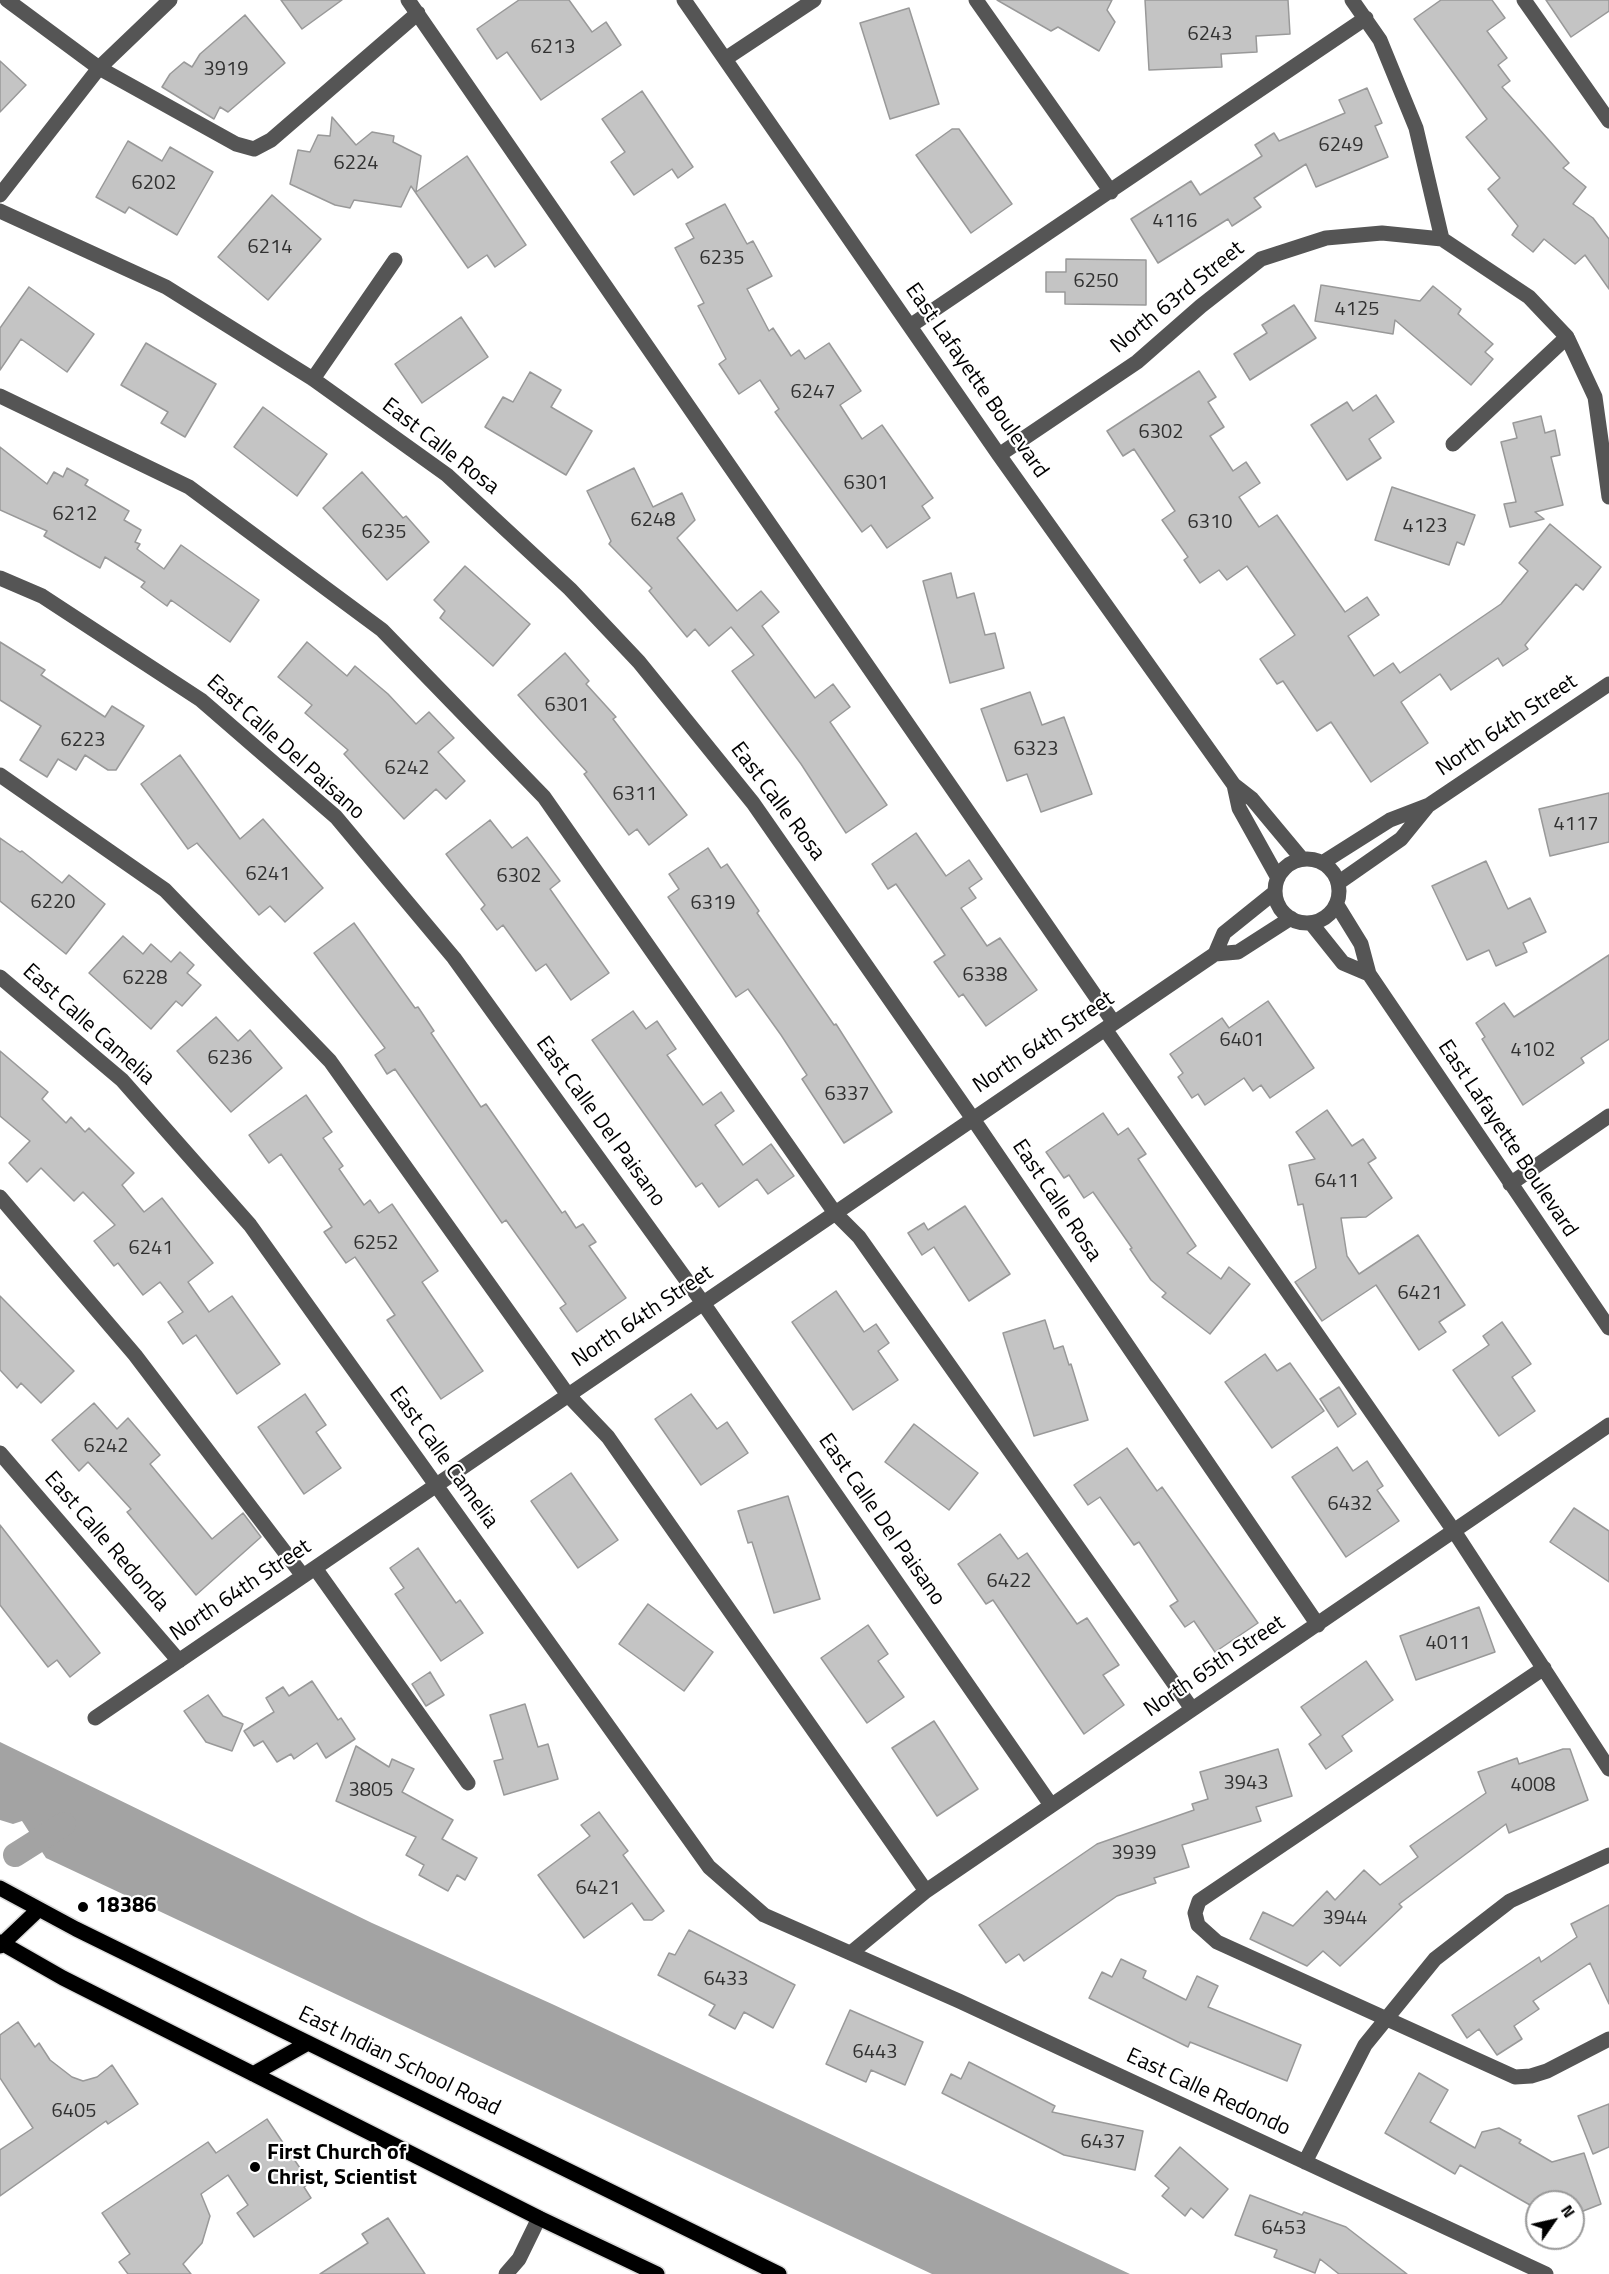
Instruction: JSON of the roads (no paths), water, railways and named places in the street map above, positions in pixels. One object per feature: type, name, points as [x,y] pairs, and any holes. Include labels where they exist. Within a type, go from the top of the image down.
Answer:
[{"type":"main road","name":"East Indian School Road","points":[[0,1888],[38,1910],[779,2274]]},
{"type":"main road","points":[[38,1910],[1,1944],[63,1978],[539,2218],[657,2274]]},
{"type":"main road","points":[[253,2074],[308,2043]]},
{"type":"street","points":[[7,0],[99,68],[236,144],[254,148],[271,141],[418,14]]},
{"type":"street","points":[[0,195],[99,68],[170,0]]},
{"type":"street","points":[[408,0],[1454,1531],[1609,1769]]},
{"type":"street","name":"East Lafayette Boulevard","points":[[684,0],[999,455],[1234,785],[1252,799],[1302,860]]},
{"type":"street","points":[[725,59],[814,0]]},
{"type":"street","points":[[976,0],[1111,192]]},
{"type":"street","points":[[1352,0],[1380,40],[1416,128],[1442,239],[1529,297],[1567,337],[1595,397],[1609,497]]},
{"type":"street","points":[[1524,0],[1609,121]]},
{"type":"street","points":[[910,326],[1366,18]]},
{"type":"street","name":"East Calle Rosa","points":[[0,211],[166,287],[313,379],[447,475],[570,589],[639,662],[753,803],[973,1119],[1318,1625]]},
{"type":"street","name":"North 63rd Street","points":[[999,455],[1137,362],[1201,306],[1261,259],[1326,238],[1382,233],[1442,239]]},
{"type":"street","points":[[313,379],[395,260]]},
{"type":"street","points":[[1453,444],[1567,337]]},
{"type":"street","points":[[0,396],[189,487],[382,630],[544,797],[835,1213],[859,1237],[1192,1709]]},
{"type":"street","name":"East Calle Del Paisano","points":[[0,578],[42,596],[201,700],[336,817],[454,958],[703,1303],[1051,1805]]},
{"type":"street","name":"North 64th Street","points":[[1322,862],[1390,820],[1429,805],[1609,684]]},
{"type":"street","points":[[0,775],[165,890],[330,1060],[568,1395],[608,1437],[926,1891]]},
{"type":"street","name":"East Lafayette Boulevard","points":[[1234,785],[1239,808],[1277,885]]},
{"type":"street","name":"North 64th Street","points":[[1338,883],[1401,839],[1429,805]]},
{"type":"street","points":[[1302,860],[1322,862],[1330,868],[1338,883],[1336,905],[1326,917],[1311,923],[1291,918],[1280,907],[1277,885],[1292,863],[1302,860]]},
{"type":"street","name":"North 64th Street","points":[[1215,954],[1224,933],[1277,885]]},
{"type":"street","name":"East Lafayette Boulevard","points":[[1336,905],[1361,944],[1369,974],[1609,1328]]},
{"type":"street","name":"North 64th Street","points":[[95,1718],[1215,954],[1238,952],[1291,918]]},
{"type":"street","points":[[1311,923],[1343,963],[1369,974]]},
{"type":"street","name":"East Calle Camelia","points":[[0,977],[122,1080],[250,1225],[709,1867],[764,1915],[852,1952]]},
{"type":"street","points":[[1510,1184],[1609,1116]]},
{"type":"street","points":[[0,1197],[135,1355],[309,1572],[468,1783]]},
{"type":"street","name":"North 65th Street","points":[[852,1952],[926,1891],[1609,1425]]},
{"type":"street","name":"East Calle Redonda","points":[[0,1453],[178,1661]]},
{"type":"street","points":[[1544,1668],[1199,1901],[1195,1913],[1198,1925],[1216,1942],[1515,2077],[1531,2076],[1547,2071],[1609,2039]]},
{"type":"street","points":[[1305,2162],[1365,2045],[1435,1959],[1510,1901],[1609,1855]]},
{"type":"street","name":"East Calle Redondo","points":[[852,1952],[1546,2274]]},
{"type":"street","points":[[506,2274],[519,2259],[539,2218]]},
{"type":"waterway","points":[[15,1855],[64,1824]]},
{"type":"place","name":"18386","points":[[83,1907]]},
{"type":"place","name":"First Church of Christ, Scientist","points":[[255,2167]]}]
